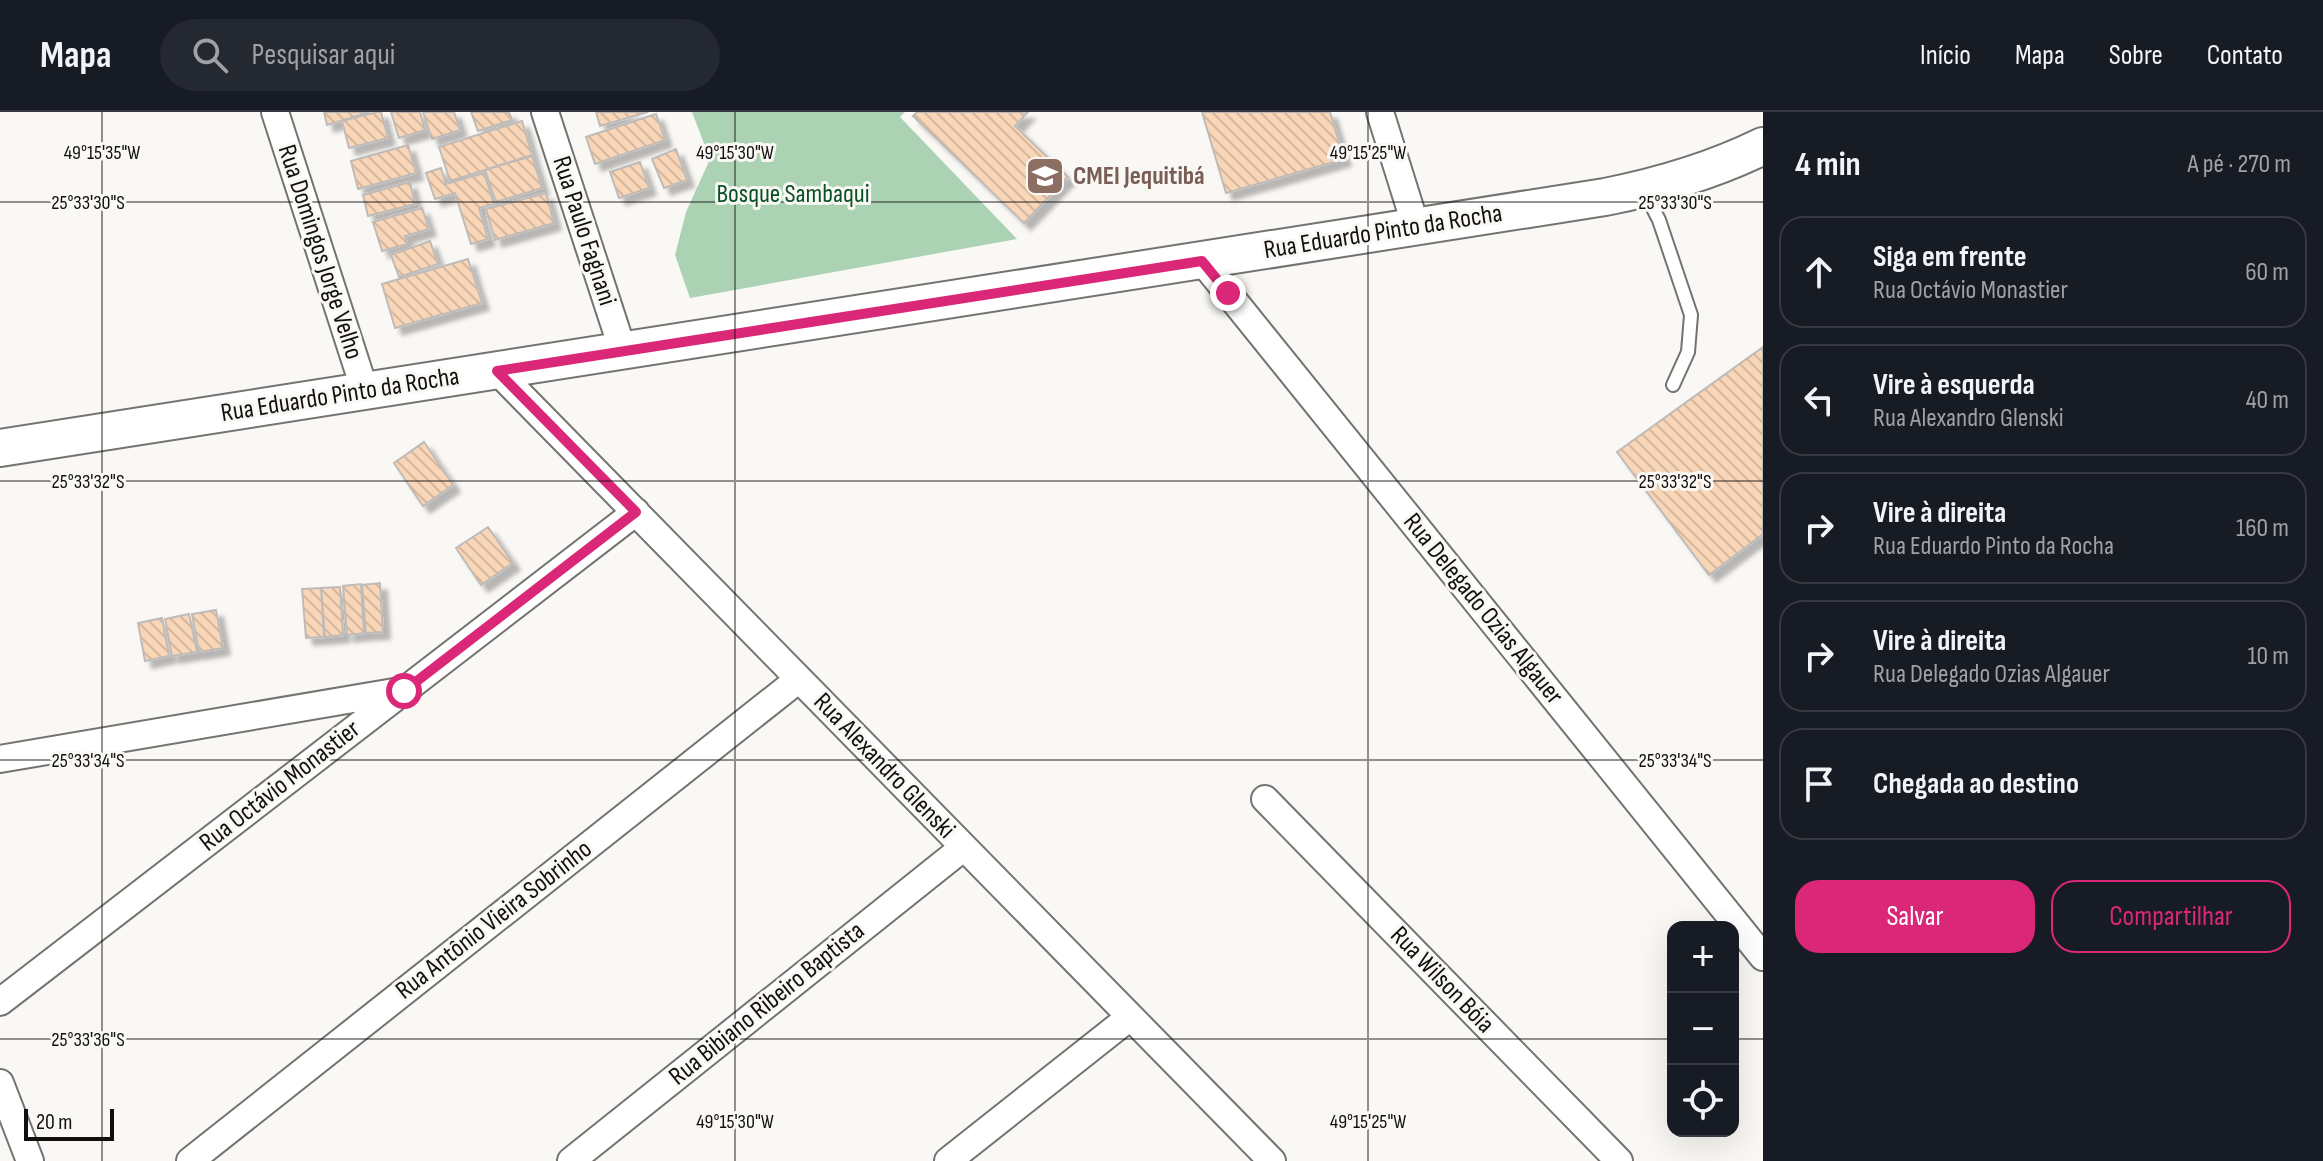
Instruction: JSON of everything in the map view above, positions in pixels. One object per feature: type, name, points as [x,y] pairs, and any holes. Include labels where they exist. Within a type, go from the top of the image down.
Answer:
[{"type":"main road","name":"Rua Eduardo Pinto da Rocha","points":[[0,448],[1643,190],[1722,166],[1763,146]]},
{"type":"street","name":"Rua Domingos Jorge Velho","points":[[275,112],[365,391]]},
{"type":"street","name":"Rua Paulo Fagnani","points":[[545,112],[623,351]]},
{"type":"street","points":[[1380,112],[1416,227]]},
{"type":"street","name":"Rua Delegado Ozias Algauer","points":[[1202,261],[1763,957]]},
{"type":"street","name":"Rua Alexandro Glenski","points":[[497,371],[1272,1161]]},
{"type":"street","name":"Rua Octávio Monastier","points":[[0,1002],[636,512]]},
{"type":"street","name":"Rua Antônio Vieira Sobrinho","points":[[190,1161],[799,679]]},
{"type":"street","points":[[0,759],[404,691]]},
{"type":"street","name":"Rua Wilson Bóia","points":[[1265,799],[1619,1161]]},
{"type":"street","name":"Rua Bibiano Ribeiro Baptista","points":[[571,1161],[964,847]]},
{"type":"street","points":[[948,1161],[1130,1017]]},
{"type":"street","points":[[0,1083],[30,1161]]},
{"type":"lane","points":[[1643,190],[1659,220],[1691,315],[1688,352],[1673,385]]},
{"type":"green space","name":"Bosque Sambaqui","points":[[692,112],[905,112],[900,117],[1017,239],[690,298],[675,255],[686,212],[710,159]]},
{"type":"building","points":[[324,112],[370,112],[327,125]]},
{"type":"building","points":[[381,112],[388,138],[349,148],[342,121]]},
{"type":"building","points":[[391,112],[420,112],[425,130],[399,138]]},
{"type":"building","points":[[423,112],[454,112],[460,130],[432,139]]},
{"type":"building","points":[[471,112],[509,112],[512,120],[478,131]]},
{"type":"building","points":[[596,112],[648,112],[600,126]]},
{"type":"building","points":[[917,112],[1028,112],[1015,126],[1068,177],[1024,223],[913,116]]},
{"type":"building","points":[[1202,112],[1330,112],[1344,159],[1226,193]]},
{"type":"building","points":[[656,114],[665,140],[595,164],[586,137]]},
{"type":"building","points":[[522,121],[532,155],[450,181],[439,147]]},
{"type":"building","points":[[408,145],[416,173],[358,189],[351,161]]},
{"type":"building","points":[[676,149],[687,180],[664,188],[652,159]]},
{"type":"building","points":[[532,156],[542,188],[496,202],[485,170]]},
{"type":"building","points":[[640,162],[649,188],[619,198],[610,172]]},
{"type":"building","points":[[441,168],[446,184],[484,173],[494,204],[479,208],[488,239],[471,244],[455,193],[435,199],[426,173]]},
{"type":"building","points":[[410,182],[415,204],[368,216],[363,195]]},
{"type":"building","points":[[546,193],[554,223],[495,240],[486,209]]},
{"type":"building","points":[[422,208],[429,229],[405,236],[407,244],[382,251],[373,222]]},
{"type":"building","points":[[430,241],[438,264],[399,277],[391,255]]},
{"type":"building","points":[[468,259],[482,303],[395,328],[382,284]]},
{"type":"building","points":[[1763,347],[1763,534],[1709,575],[1617,452]]},
{"type":"building","points":[[424,442],[453,485],[423,506],[394,463]]},
{"type":"building","points":[[488,527],[513,563],[481,585],[456,548]]},
{"type":"building","points":[[380,583],[383,632],[366,633],[362,585]]},
{"type":"building","points":[[361,584],[364,633],[347,635],[343,586]]},
{"type":"building","points":[[340,587],[343,635],[325,637],[321,588]]},
{"type":"building","points":[[321,588],[324,637],[306,638],[302,589]]},
{"type":"building","points":[[216,610],[223,648],[199,652],[192,614]]},
{"type":"building","points":[[189,614],[197,652],[172,656],[165,619]]},
{"type":"building","points":[[162,618],[169,656],[145,661],[138,623]]},
{"type":"place","name":"CMEI Jequitibá","points":[[1045,176]]},
{"type":"route","points":[[404,691],[636,512],[497,371],[1202,261],[1228,293]]}]
